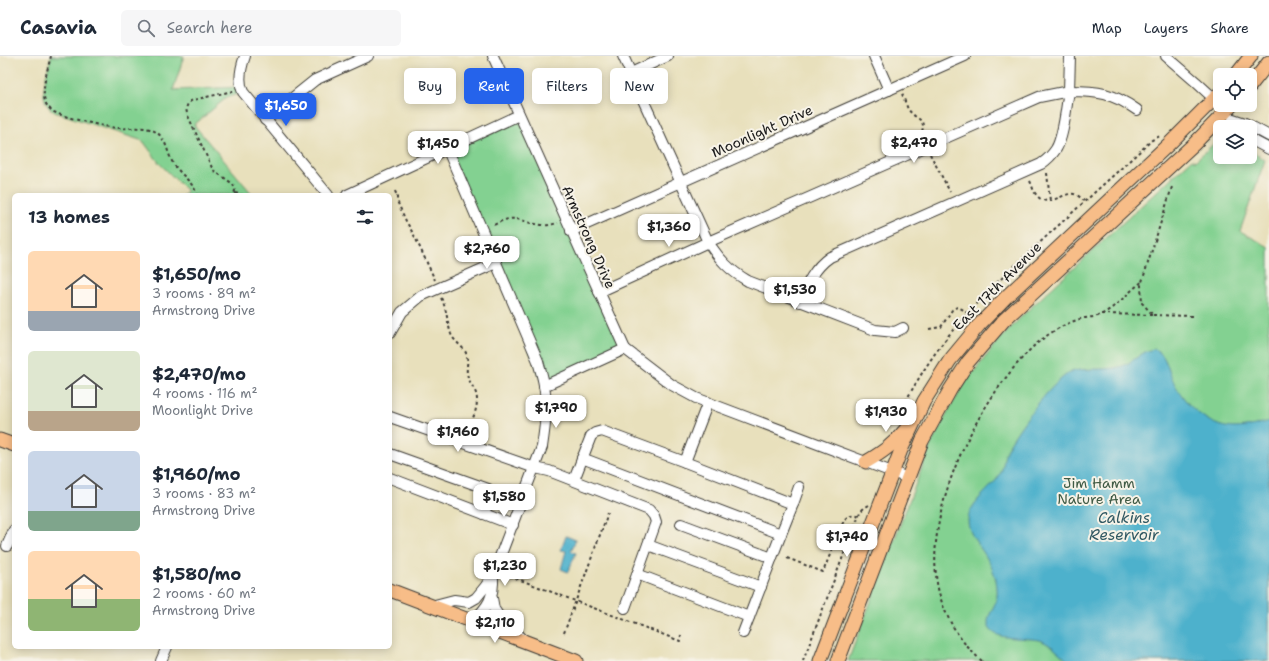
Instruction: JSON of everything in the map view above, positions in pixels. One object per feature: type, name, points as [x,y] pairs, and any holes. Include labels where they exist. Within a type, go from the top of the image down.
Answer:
[{"type":"main road","points":[[1242,68],[1251,56]]},
{"type":"main road","points":[[1257,77],[1269,62]]},
{"type":"main road","name":"East 17th Avenue","points":[[820,661],[892,472],[916,416],[950,360],[988,315],[1170,143],[1219,112]]},
{"type":"main road","name":"East 17th Avenue","points":[[838,661],[922,441],[938,410],[960,375],[989,337],[1020,305],[1194,144],[1222,112]]},
{"type":"main road","points":[[866,462],[884,451],[896,441],[916,416]]},
{"type":"main road","points":[[0,440],[12,444]]},
{"type":"main road","points":[[392,591],[576,661]]},
{"type":"street","points":[[245,56],[241,71],[242,89],[265,120],[326,193]]},
{"type":"street","points":[[265,120],[315,80],[368,56]]},
{"type":"street","name":"Armstrong Drive","points":[[493,56],[598,292],[625,349]]},
{"type":"street","points":[[623,56],[629,68]]},
{"type":"street","points":[[642,68],[668,56]]},
{"type":"street","points":[[874,56],[889,90]]},
{"type":"street","name":"Moonlight Drive","points":[[571,231],[965,56]]},
{"type":"street","points":[[800,302],[810,278],[816,269],[830,257],[1041,164],[1050,157],[1057,148],[1060,138],[1069,91],[1070,56]]},
{"type":"street","points":[[1166,56],[1213,97]]},
{"type":"street","points":[[598,292],[708,242],[1039,97],[1069,91],[1098,92],[1107,94],[1127,103],[1137,110]]},
{"type":"street","points":[[645,104],[708,242],[723,263],[739,276],[757,285],[875,330],[895,332],[903,328]]},
{"type":"street","points":[[1231,112],[1269,136]]},
{"type":"street","points":[[351,193],[519,115]]},
{"type":"street","points":[[1257,143],[1269,149]]},
{"type":"street","points":[[431,606],[454,600],[469,602],[476,598],[493,575],[542,447],[546,409],[544,386],[538,361],[447,148]]},
{"type":"street","points":[[392,329],[402,312],[421,296],[496,263]]},
{"type":"street","points":[[544,386],[625,349],[672,385],[708,402],[908,478]]},
{"type":"street","points":[[685,462],[708,402]]},
{"type":"street","points":[[392,418],[535,468],[549,471],[649,510],[654,516],[656,522],[625,608]]},
{"type":"street","points":[[574,480],[591,436],[602,431],[792,504]]},
{"type":"street","points":[[392,455],[488,489],[491,493],[484,514]]},
{"type":"street","points":[[582,458],[781,534]]},
{"type":"street","points":[[392,479],[513,525]]},
{"type":"street","points":[[743,633],[799,487]]},
{"type":"street","points":[[681,524],[772,558]]},
{"type":"street","points":[[7,546],[12,535]]},
{"type":"street","points":[[648,545],[761,587]]},
{"type":"street","points":[[637,574],[749,616]]},
{"type":"street","points":[[493,575],[494,587],[492,598],[494,609],[498,615],[527,642]]},
{"type":"street","points":[[472,622],[486,608],[492,598]]},
{"type":"street","points":[[161,661],[165,649]]},
{"type":"path","points":[[51,56],[44,91],[45,101],[50,108],[64,116],[110,127],[146,128],[155,131],[164,141],[174,166],[192,185],[196,193]]},
{"type":"path","points":[[234,193],[235,188],[233,184],[213,171],[188,116],[186,108],[188,103],[193,100],[242,89]]},
{"type":"path","points":[[902,94],[909,110],[923,124],[924,128],[919,143]]},
{"type":"path","points":[[928,151],[950,192]]},
{"type":"path","points":[[1047,173],[1050,201]]},
{"type":"path","points":[[1030,181],[1036,194],[1042,200],[1050,201],[1068,194],[1075,194],[1084,201]]},
{"type":"path","points":[[1153,315],[1146,309],[1142,302],[1141,291],[1172,187]]},
{"type":"path","points":[[395,191],[397,201],[416,237],[436,282]]},
{"type":"path","points":[[494,225],[510,218],[543,225],[560,222]]},
{"type":"path","points":[[1101,314],[1125,297],[1143,281]]},
{"type":"path","points":[[440,295],[445,307],[448,324],[452,335],[466,354],[469,380],[476,392],[477,405],[467,432]]},
{"type":"path","points":[[929,329],[941,327],[952,310],[957,307],[967,313]]},
{"type":"path","points":[[982,661],[959,637],[945,609],[936,579],[935,559],[937,536],[951,480],[960,456],[979,418],[1000,386],[1029,351],[1040,341],[1076,320],[1101,314],[1192,316]]},
{"type":"path","points":[[803,661],[859,516],[864,508],[871,504]]},
{"type":"path","points":[[564,633],[608,513]]},
{"type":"path","points":[[787,558],[823,572],[844,520],[851,515],[855,514],[859,516]]},
{"type":"path","points":[[510,576],[680,641],[682,635]]},
{"type":"green space","points":[[51,56],[184,56],[173,90],[241,87],[243,92],[226,98],[194,125],[251,193],[185,193],[187,191],[160,164],[143,141],[53,111],[47,105],[45,99],[44,85]]},
{"type":"green space","points":[[519,115],[625,349],[544,386],[447,148]]},
{"type":"green space","name":"Jim Hamm Nature Area","points":[[1213,144],[1213,164],[1257,164],[1257,155],[1265,160],[1240,231],[1269,247],[1269,661],[848,661],[931,444],[967,380],[1001,338],[1026,312],[1192,159],[1195,161]]},
{"type":"water","name":"Calkins Reservoir","points":[[1153,349],[1163,356],[1173,381],[1185,400],[1206,419],[1215,424],[1232,428],[1240,428],[1269,421],[1269,661],[1068,661],[1053,647],[1042,641],[1000,636],[994,633],[988,626],[988,619],[997,598],[996,580],[989,561],[972,535],[968,525],[968,520],[969,514],[976,502],[1001,473],[1004,457],[1010,443],[1045,395],[1071,372],[1088,369],[1107,369],[1119,367]]},
{"type":"water","points":[[566,536],[576,540],[571,551],[576,553],[568,572],[561,569],[566,551],[561,550]]}]
